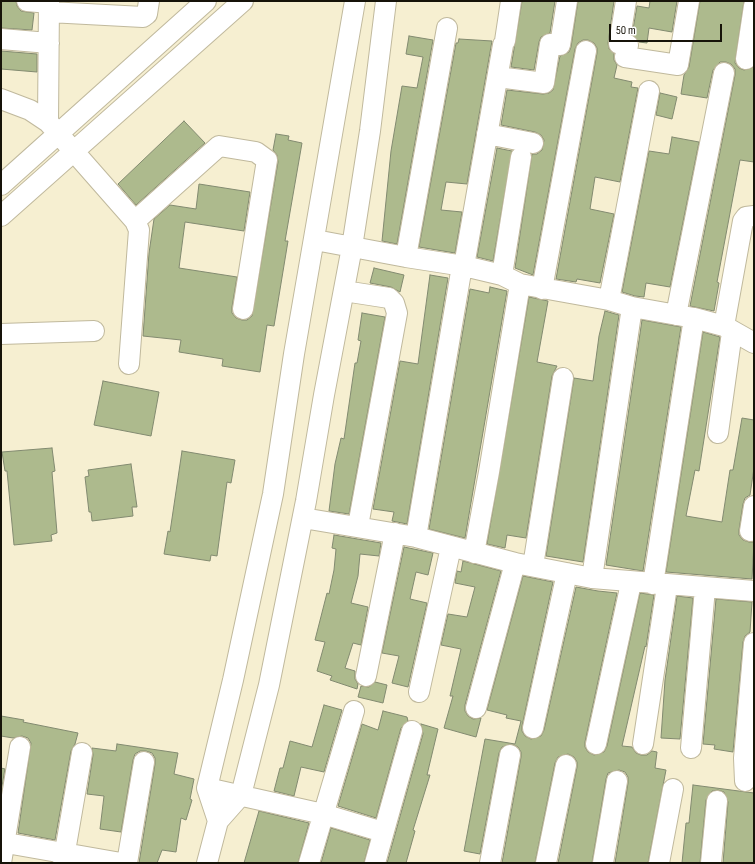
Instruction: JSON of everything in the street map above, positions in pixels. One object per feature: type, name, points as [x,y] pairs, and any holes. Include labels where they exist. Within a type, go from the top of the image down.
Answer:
[{"type":"street","points":[[27,1],[49,6],[143,17],[147,14],[148,1]]},
{"type":"street","points":[[1,185],[53,128],[206,1]]},
{"type":"street","points":[[1,216],[243,1]]},
{"type":"street","points":[[207,863],[218,821],[240,795],[269,685],[305,509],[352,247],[370,132],[386,1]]},
{"type":"street","points":[[416,537],[486,134],[498,77],[511,1]]},
{"type":"street","points":[[498,77],[544,83],[550,44],[560,45],[567,1]]},
{"type":"street","points":[[626,1],[619,44],[628,45],[625,57],[678,65],[689,1]]},
{"type":"street","points":[[218,821],[207,788],[233,680],[273,494],[294,354],[315,240],[351,4]]},
{"type":"street","points":[[49,6],[49,43],[53,128]]},
{"type":"street","points":[[746,59],[754,6]]},
{"type":"street","points":[[406,257],[447,28]]},
{"type":"street","points":[[1,39],[49,43]]},
{"type":"street","points":[[542,288],[586,51]]},
{"type":"street","points":[[643,744],[660,585],[685,317],[724,73]]},
{"type":"street","points":[[609,300],[649,91]]},
{"type":"street","points":[[1,99],[30,110],[53,128],[136,221],[138,230],[129,364]]},
{"type":"street","points":[[486,134],[527,150],[502,274]]},
{"type":"street","points":[[136,221],[219,146],[256,152],[267,160],[243,309]]},
{"type":"street","points":[[718,433],[728,329],[743,220],[746,217],[754,216]]},
{"type":"street","points":[[315,240],[502,274],[520,284],[609,300],[632,307],[685,317],[728,329],[754,343]]},
{"type":"street","points":[[474,553],[520,284]]},
{"type":"street","points":[[344,291],[389,298],[394,303],[397,313],[358,526]]},
{"type":"street","points":[[592,578],[632,307]]},
{"type":"street","points":[[1,334],[94,331]]},
{"type":"street","points":[[476,708],[524,565],[562,378]]},
{"type":"street","points":[[273,494],[305,509],[358,526],[416,537],[524,565],[592,578],[630,583],[754,591]]},
{"type":"street","points":[[750,531],[754,506]]},
{"type":"street","points":[[366,676],[395,533]]},
{"type":"street","points":[[420,692],[451,547]]},
{"type":"street","points":[[532,728],[567,573]]},
{"type":"street","points":[[596,744],[630,583]]},
{"type":"street","points":[[691,748],[705,588]]},
{"type":"street","points":[[745,781],[744,758],[754,643]]},
{"type":"street","points":[[310,863],[354,711]]},
{"type":"street","points":[[375,863],[412,731]]},
{"type":"street","points":[[1,863],[3,843],[20,747]]},
{"type":"street","points":[[64,858],[82,753]]},
{"type":"street","points":[[490,863],[510,755]]},
{"type":"street","points":[[127,863],[144,762]]},
{"type":"street","points":[[546,863],[566,765]]},
{"type":"street","points":[[603,863],[617,781]]},
{"type":"street","points":[[207,788],[323,814],[383,832]]},
{"type":"street","points":[[659,863],[672,789]]},
{"type":"street","points":[[711,863],[717,801]]},
{"type":"street","points":[[3,843],[64,858],[121,863]]},
{"type":"building","points":[[1,1],[16,1],[17,6],[21,11],[34,13],[32,30],[1,28]]},
{"type":"building","points":[[522,1],[555,1],[550,33],[541,37],[534,70],[511,67]]},
{"type":"building","points":[[578,1],[614,1],[608,43],[609,49],[614,54],[614,60],[617,65],[614,78],[632,82],[631,87],[638,88],[620,182],[595,177],[590,209],[614,214],[600,283],[577,279],[576,282],[556,279],[597,53],[597,48],[594,43],[588,40],[583,40],[578,43],[575,49],[533,275],[515,268],[532,154],[537,154],[542,150],[544,140],[541,135],[535,132],[501,125],[507,90],[543,94],[549,93],[553,90],[560,56],[569,52],[571,47]]},
{"type":"building","points":[[650,1],[677,1],[672,32],[649,28],[647,43],[639,42],[632,35],[637,6],[649,8]]},
{"type":"building","points":[[700,1],[744,1],[735,63],[739,68],[744,70],[754,67],[754,162],[740,160],[717,282],[719,283],[714,311],[690,306],[735,69],[731,64],[720,62],[713,70],[707,98],[681,94],[684,75],[689,67]]},
{"type":"building","points":[[409,36],[433,40],[397,244],[382,241],[391,151],[402,86],[417,88],[423,57],[406,54]]},
{"type":"building","points":[[459,39],[492,41],[467,184],[446,182],[441,210],[462,212],[455,253],[419,247],[456,43],[458,43]]},
{"type":"building","points":[[1,51],[37,54],[37,72],[1,69]]},
{"type":"building","points":[[660,93],[677,97],[672,119],[656,115]]},
{"type":"building","points":[[184,121],[205,143],[136,205],[118,184]]},
{"type":"building","points":[[276,134],[289,136],[288,140],[302,143],[285,241],[288,241],[274,326],[267,325],[260,372],[222,366],[223,359],[179,352],[181,340],[143,336],[149,253],[154,219],[170,205],[196,209],[199,184],[250,192],[244,231],[185,222],[179,268],[237,277],[232,313],[236,318],[242,320],[247,320],[252,316],[278,162],[277,155],[273,150]]},
{"type":"building","points":[[672,137],[699,142],[670,287],[646,283],[644,297],[635,296],[622,292],[649,151],[669,154]]},
{"type":"building","points":[[497,148],[512,151],[493,261],[477,257]]},
{"type":"building","points":[[374,268],[404,275],[400,292],[391,287],[370,283]]},
{"type":"building","points":[[430,275],[448,278],[407,524],[392,521],[394,512],[373,509],[400,361],[418,364]]},
{"type":"building","points":[[490,287],[507,291],[465,538],[429,529],[470,289],[489,293]]},
{"type":"building","points":[[529,297],[548,301],[537,362],[557,366],[552,376],[526,538],[507,535],[505,548],[487,544]]},
{"type":"building","points":[[605,311],[619,315],[583,562],[546,556],[574,378],[593,381],[599,336]]},
{"type":"building","points":[[362,313],[385,317],[349,514],[329,511],[335,464],[341,438],[344,439],[355,363],[357,363],[361,341],[358,340]]},
{"type":"building","points":[[642,320],[681,327],[643,571],[606,565]]},
{"type":"building","points":[[703,332],[720,337],[699,471],[695,470],[686,516],[722,522],[730,470],[733,470],[742,418],[754,420],[754,468],[750,495],[745,498],[743,504],[739,530],[739,535],[743,540],[754,542],[752,579],[666,572]]},
{"type":"building","points":[[103,381],[159,392],[151,436],[94,425]]},
{"type":"building","points":[[52,448],[55,471],[52,472],[57,533],[51,535],[52,541],[14,545],[7,471],[5,471],[2,452]]},
{"type":"building","points":[[182,451],[235,460],[231,483],[227,482],[217,556],[211,555],[210,561],[164,554],[168,531],[170,532]]},
{"type":"building","points":[[131,464],[137,507],[132,507],[133,516],[92,521],[91,512],[89,512],[85,477],[89,476],[88,470]]},
{"type":"building","points":[[334,535],[381,543],[379,556],[360,554],[358,576],[351,603],[368,607],[361,645],[353,643],[345,668],[355,671],[355,679],[358,684],[357,689],[330,680],[332,676],[317,671],[325,642],[315,640],[327,593],[329,594],[334,570],[336,549],[332,548]]},
{"type":"building","points":[[404,547],[433,553],[428,575],[416,572],[410,599],[427,603],[408,687],[392,683],[399,656],[382,653]]},
{"type":"building","points":[[463,561],[501,571],[465,705],[465,711],[468,716],[473,719],[481,718],[476,737],[444,728],[453,696],[450,696],[461,649],[441,645],[448,614],[467,617],[475,587],[455,583],[457,571],[461,572]]},
{"type":"building","points":[[523,576],[553,582],[522,726],[522,731],[525,736],[531,739],[541,736],[544,730],[576,587],[617,593],[585,742],[585,747],[588,752],[594,755],[604,752],[607,746],[640,593],[654,595],[646,647],[645,646],[622,746],[632,747],[636,753],[641,755],[647,755],[652,751],[657,752],[655,768],[666,770],[648,863],[615,863],[628,783],[628,777],[625,772],[619,770],[608,773],[606,779],[592,863],[558,863],[577,767],[577,762],[574,757],[568,754],[558,757],[555,763],[535,863],[502,863],[521,757],[521,752],[518,747],[512,744],[502,747],[499,753],[480,854],[464,851],[485,739],[515,744],[521,721],[506,718],[507,715],[487,710]]},
{"type":"building","points":[[677,596],[693,598],[680,739],[661,738],[665,680]]},
{"type":"building","points":[[716,599],[752,602],[750,632],[745,636],[743,642],[733,752],[714,749],[715,745],[703,744]]},
{"type":"building","points":[[375,682],[387,685],[383,703],[358,697],[361,686],[369,687]]},
{"type":"building","points":[[324,705],[342,710],[324,772],[301,767],[294,796],[274,791],[280,768],[283,768],[290,741],[312,747]]},
{"type":"building","points":[[383,711],[407,717],[408,721],[401,728],[376,818],[338,806],[362,724],[378,730]]},
{"type":"building","points":[[1,716],[78,733],[71,751],[55,840],[18,833],[31,743],[28,738],[22,736],[13,738],[1,736]]},
{"type":"building","points":[[421,724],[438,729],[427,775],[430,775],[413,830],[415,831],[406,863],[387,863],[423,734]]},
{"type":"building","points":[[117,744],[178,753],[174,774],[194,779],[190,799],[192,800],[186,820],[181,818],[176,852],[162,850],[157,863],[139,863],[155,764],[155,758],[152,753],[140,751],[135,754],[121,832],[100,829],[104,796],[87,794],[93,755],[92,748],[116,751]]},
{"type":"building","points":[[1,768],[5,769],[1,792]]},
{"type":"building","points":[[693,785],[754,793],[754,863],[723,863],[728,802],[724,792],[718,790],[712,791],[706,800],[700,863],[682,863],[686,823],[689,823]]},
{"type":"building","points":[[259,811],[309,823],[298,863],[244,863]]},
{"type":"building","points":[[331,828],[370,840],[364,863],[321,863]]}]
